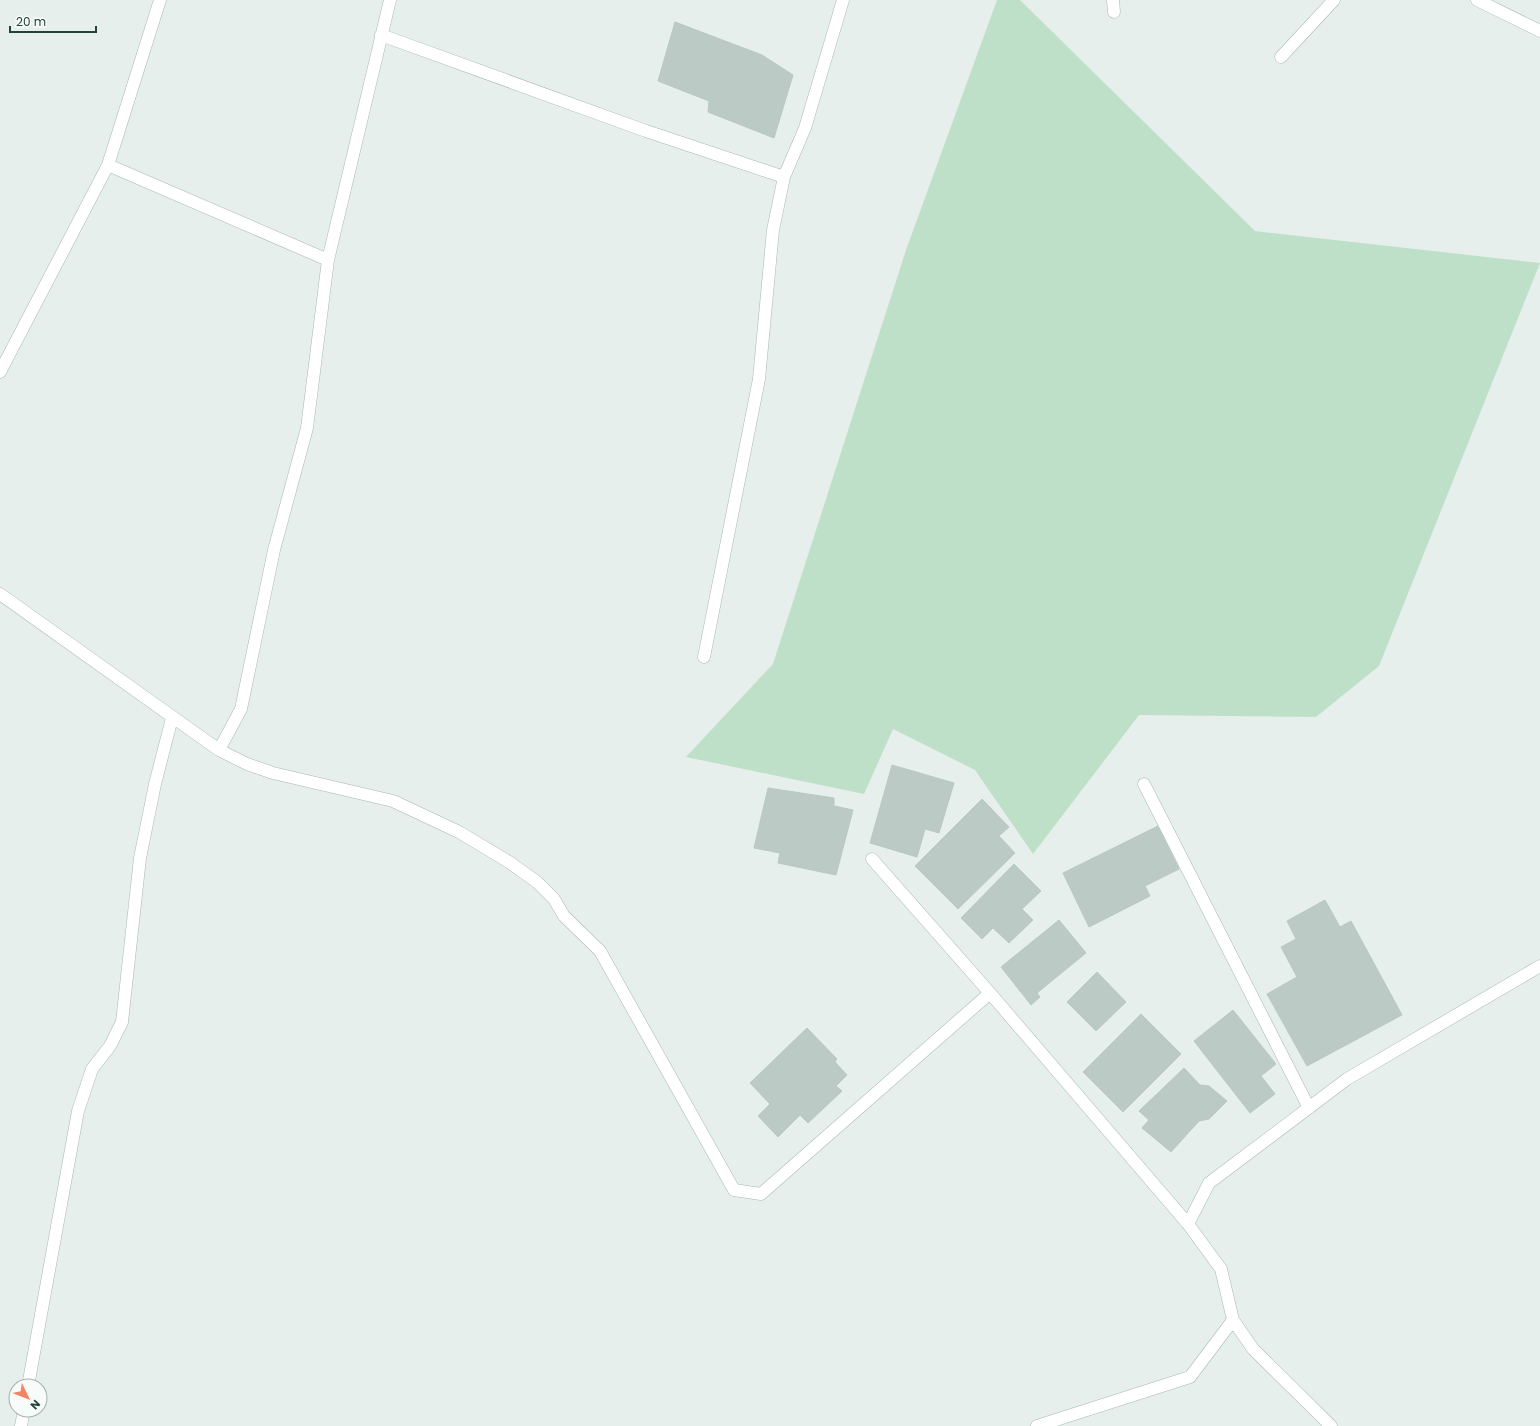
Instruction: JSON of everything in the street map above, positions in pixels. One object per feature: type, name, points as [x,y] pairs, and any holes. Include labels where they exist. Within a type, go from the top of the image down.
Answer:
[{"type":"street","points":[[0,372],[108,164],[160,0]]},
{"type":"street","points":[[219,750],[240,709],[274,550],[307,428],[328,260],[380,35],[390,0]]},
{"type":"street","points":[[704,657],[758,379],[773,230],[784,177],[805,128],[843,0]]},
{"type":"street","points":[[1113,0],[1114,12]]},
{"type":"street","points":[[1282,57],[1334,0]]},
{"type":"street","points":[[1477,0],[1540,31]]},
{"type":"street","points":[[380,35],[646,131],[784,177]]},
{"type":"street","points":[[108,164],[328,260]]},
{"type":"street","points":[[0,594],[172,718],[219,750],[247,764],[273,773],[393,801],[459,832],[509,862],[537,882],[554,899],[564,916],[600,951],[734,1190],[761,1194],[990,993]]},
{"type":"street","points":[[29,1378],[78,1110],[92,1069],[110,1046],[122,1022],[140,858],[155,784],[172,718]]},
{"type":"street","points":[[1144,784],[1308,1108]]},
{"type":"street","points":[[872,859],[990,993],[1188,1224],[1221,1269],[1233,1320],[1253,1349],[1331,1426]]},
{"type":"street","points":[[1188,1224],[1209,1183],[1347,1079],[1540,966]]},
{"type":"street","points":[[1037,1426],[1190,1377],[1233,1320]]},
{"type":"green space","points":[[997,0],[1020,0],[1255,231],[1540,263],[1379,666],[1316,717],[1139,715],[1033,854],[975,770],[893,729],[864,794],[686,757],[773,664],[906,250]]},
{"type":"building","points":[[675,22],[762,55],[793,75],[774,138],[708,112],[709,101],[658,81]]},
{"type":"building","points":[[892,765],[954,783],[939,833],[925,829],[917,857],[870,843]]},
{"type":"building","points":[[768,788],[834,798],[834,806],[853,810],[836,875],[778,863],[780,853],[754,848]]},
{"type":"building","points":[[982,799],[1009,827],[999,836],[1015,853],[958,909],[915,866]]},
{"type":"building","points":[[1158,826],[1179,869],[1145,886],[1150,896],[1089,927],[1063,873]]},
{"type":"building","points":[[1014,864],[1041,891],[1022,909],[1033,920],[1009,943],[993,928],[982,939],[961,918]]},
{"type":"building","points":[[1325,900],[1340,927],[1351,921],[1402,1015],[1307,1066],[1267,994],[1297,977],[1281,947],[1296,939],[1287,921]]},
{"type":"building","points":[[1059,920],[1086,953],[1037,993],[1040,997],[1031,1005],[1001,967]]},
{"type":"building","points":[[1097,972],[1126,1002],[1096,1031],[1067,1002]]},
{"type":"building","points":[[1233,1010],[1276,1064],[1261,1076],[1275,1094],[1250,1113],[1194,1041]]},
{"type":"building","points":[[1141,1014],[1181,1054],[1123,1112],[1083,1072]]},
{"type":"building","points":[[807,1028],[837,1059],[835,1062],[847,1075],[836,1086],[842,1091],[808,1123],[800,1115],[778,1137],[758,1116],[770,1104],[750,1083]]},
{"type":"building","points":[[1184,1068],[1200,1085],[1209,1086],[1227,1101],[1209,1119],[1199,1121],[1171,1152],[1142,1128],[1149,1120],[1139,1111]]}]
